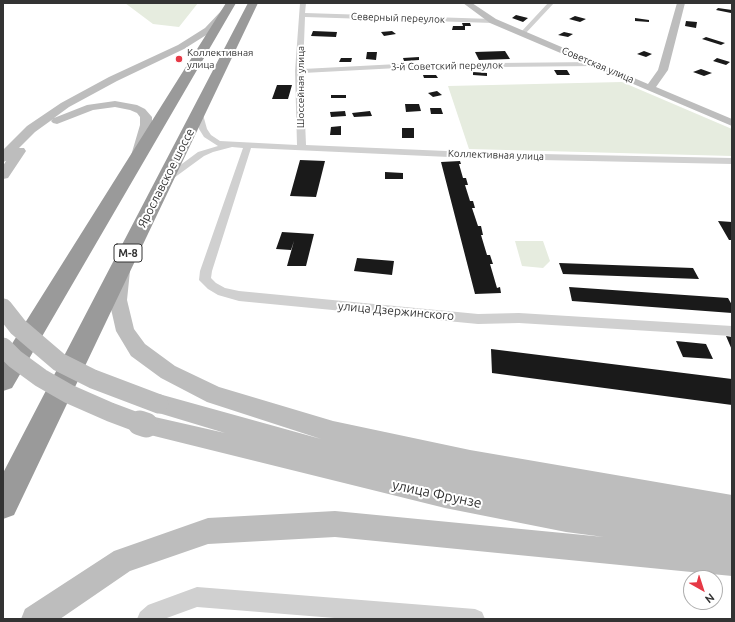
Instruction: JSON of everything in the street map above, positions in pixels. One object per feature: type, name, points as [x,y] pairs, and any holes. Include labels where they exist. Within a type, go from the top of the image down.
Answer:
[{"type":"highway","name":"Ярославское шоссе","points":[[3,504],[253,3]]},
{"type":"highway","points":[[3,380],[228,8]]},
{"type":"main road","name":"Советская улица","points":[[467,3],[493,21],[651,87],[732,123]]},
{"type":"main road","points":[[651,87],[663,70],[681,3]]},
{"type":"main road","points":[[3,158],[31,129],[65,105],[101,85],[181,47],[208,30],[228,8]]},
{"type":"main road","points":[[3,175],[23,148],[48,126],[78,111],[103,105],[115,104],[133,106],[141,111],[146,117],[146,125],[134,165]]},
{"type":"main road","points":[[123,264],[118,300],[125,331],[138,350],[168,372],[214,395],[333,432],[470,462],[732,507]]},
{"type":"main road","name":"улица Фрунзе","points":[[3,308],[18,327],[59,362],[93,379],[159,404],[325,451],[504,489],[732,524]]},
{"type":"main road","name":"улица Фрунзе","points":[[3,347],[15,359],[40,378],[103,409],[146,425],[445,496],[566,519],[732,543]]},
{"type":"main road","points":[[35,619],[123,560],[208,531],[334,524],[732,563]]},
{"type":"street","name":"Шоссейная улица","points":[[302,147],[299,71],[303,3]]},
{"type":"street","points":[[523,33],[551,3]]},
{"type":"street","name":"Северный переулок","points":[[303,15],[493,21]]},
{"type":"street","name":"3-й Советский переулок","points":[[299,71],[343,70],[398,66],[595,64]]},
{"type":"street","name":"Коллективная улица","points":[[198,113],[203,129],[208,137],[218,143],[493,156],[732,161]]},
{"type":"street","name":"Коллективная улица","points":[[164,181],[201,154],[220,147],[242,145]]},
{"type":"street","name":"улица Дзержинского","points":[[242,145],[206,271],[205,280],[222,292],[240,296],[478,319],[519,318],[732,332]]},
{"type":"street","points":[[147,619],[155,612],[197,597],[475,619]]},
{"type":"shaded area","points":[[125,3],[198,3],[179,27],[153,24]]},
{"type":"shaded area","points":[[622,82],[732,129],[732,156],[469,149],[448,86]]},
{"type":"shaded area","points":[[515,241],[543,241],[550,261],[543,268],[522,266]]},
{"type":"building","points":[[718,8],[732,10],[732,12],[716,10]]},
{"type":"building","points":[[516,15],[528,18],[523,22],[512,18]]},
{"type":"building","points":[[575,16],[586,19],[580,22],[569,19]]},
{"type":"building","points":[[635,18],[649,20],[649,22],[635,21]]},
{"type":"building","points":[[686,21],[697,22],[696,28],[685,26]]},
{"type":"building","points":[[462,23],[470,23],[471,26],[465,26],[465,30],[452,30],[453,26],[463,26]]},
{"type":"building","points":[[313,31],[337,32],[336,37],[311,36]]},
{"type":"building","points":[[392,31],[396,34],[384,36],[381,32]]},
{"type":"building","points":[[564,32],[573,34],[568,37],[558,35]]},
{"type":"building","points":[[706,37],[725,43],[721,45],[702,39]]},
{"type":"building","points":[[505,51],[510,59],[479,60],[475,52]]},
{"type":"building","points":[[644,51],[652,54],[646,57],[637,54]]},
{"type":"building","points":[[367,52],[377,52],[376,60],[366,59]]},
{"type":"building","points":[[419,57],[419,60],[404,61],[403,58]]},
{"type":"building","points":[[341,58],[352,58],[351,62],[339,62]]},
{"type":"building","points":[[717,58],[730,62],[726,65],[713,61]]},
{"type":"building","points":[[701,69],[712,73],[704,76],[693,72]]},
{"type":"building","points":[[554,70],[567,70],[570,75],[557,75]]},
{"type":"building","points":[[473,72],[487,73],[487,76],[473,75]]},
{"type":"building","points":[[423,75],[436,75],[438,78],[424,78]]},
{"type":"building","points":[[277,85],[292,85],[288,99],[272,99]]},
{"type":"building","points":[[437,91],[442,95],[433,97],[428,93]]},
{"type":"building","points":[[331,95],[346,95],[346,98],[331,98]]},
{"type":"building","points":[[405,104],[419,104],[421,111],[406,112]]},
{"type":"building","points":[[430,108],[441,108],[443,114],[431,114]]},
{"type":"building","points":[[345,111],[346,116],[331,117],[330,112]]},
{"type":"building","points":[[370,111],[372,116],[354,117],[352,113]]},
{"type":"building","points":[[341,126],[341,135],[330,135],[331,127]]},
{"type":"building","points":[[402,128],[414,128],[414,138],[402,138]]},
{"type":"building","points":[[300,160],[325,161],[316,197],[290,196]]},
{"type":"building","points":[[460,161],[461,164],[459,164],[463,178],[466,178],[468,185],[465,185],[470,201],[473,201],[475,208],[472,208],[478,226],[481,226],[483,235],[481,235],[487,255],[490,255],[493,264],[490,264],[497,288],[500,287],[501,293],[475,294],[441,162]]},
{"type":"building","points":[[385,172],[403,173],[403,179],[385,179]]},
{"type":"building","points":[[718,221],[732,222],[732,240],[729,240]]},
{"type":"building","points":[[282,232],[314,234],[306,266],[287,266],[294,241],[291,250],[276,249]]},
{"type":"building","points":[[357,258],[394,261],[392,275],[354,271]]},
{"type":"building","points":[[559,263],[693,268],[699,279],[563,274]]},
{"type":"building","points":[[569,287],[728,298],[732,305],[732,313],[572,301]]},
{"type":"building","points":[[726,336],[732,337],[732,350]]},
{"type":"building","points":[[676,341],[706,344],[713,359],[683,357]]},
{"type":"building","points":[[491,349],[732,379],[732,405],[492,373]]},
{"type":"place","name":"Коллективная улица","points":[[179,59]]}]
